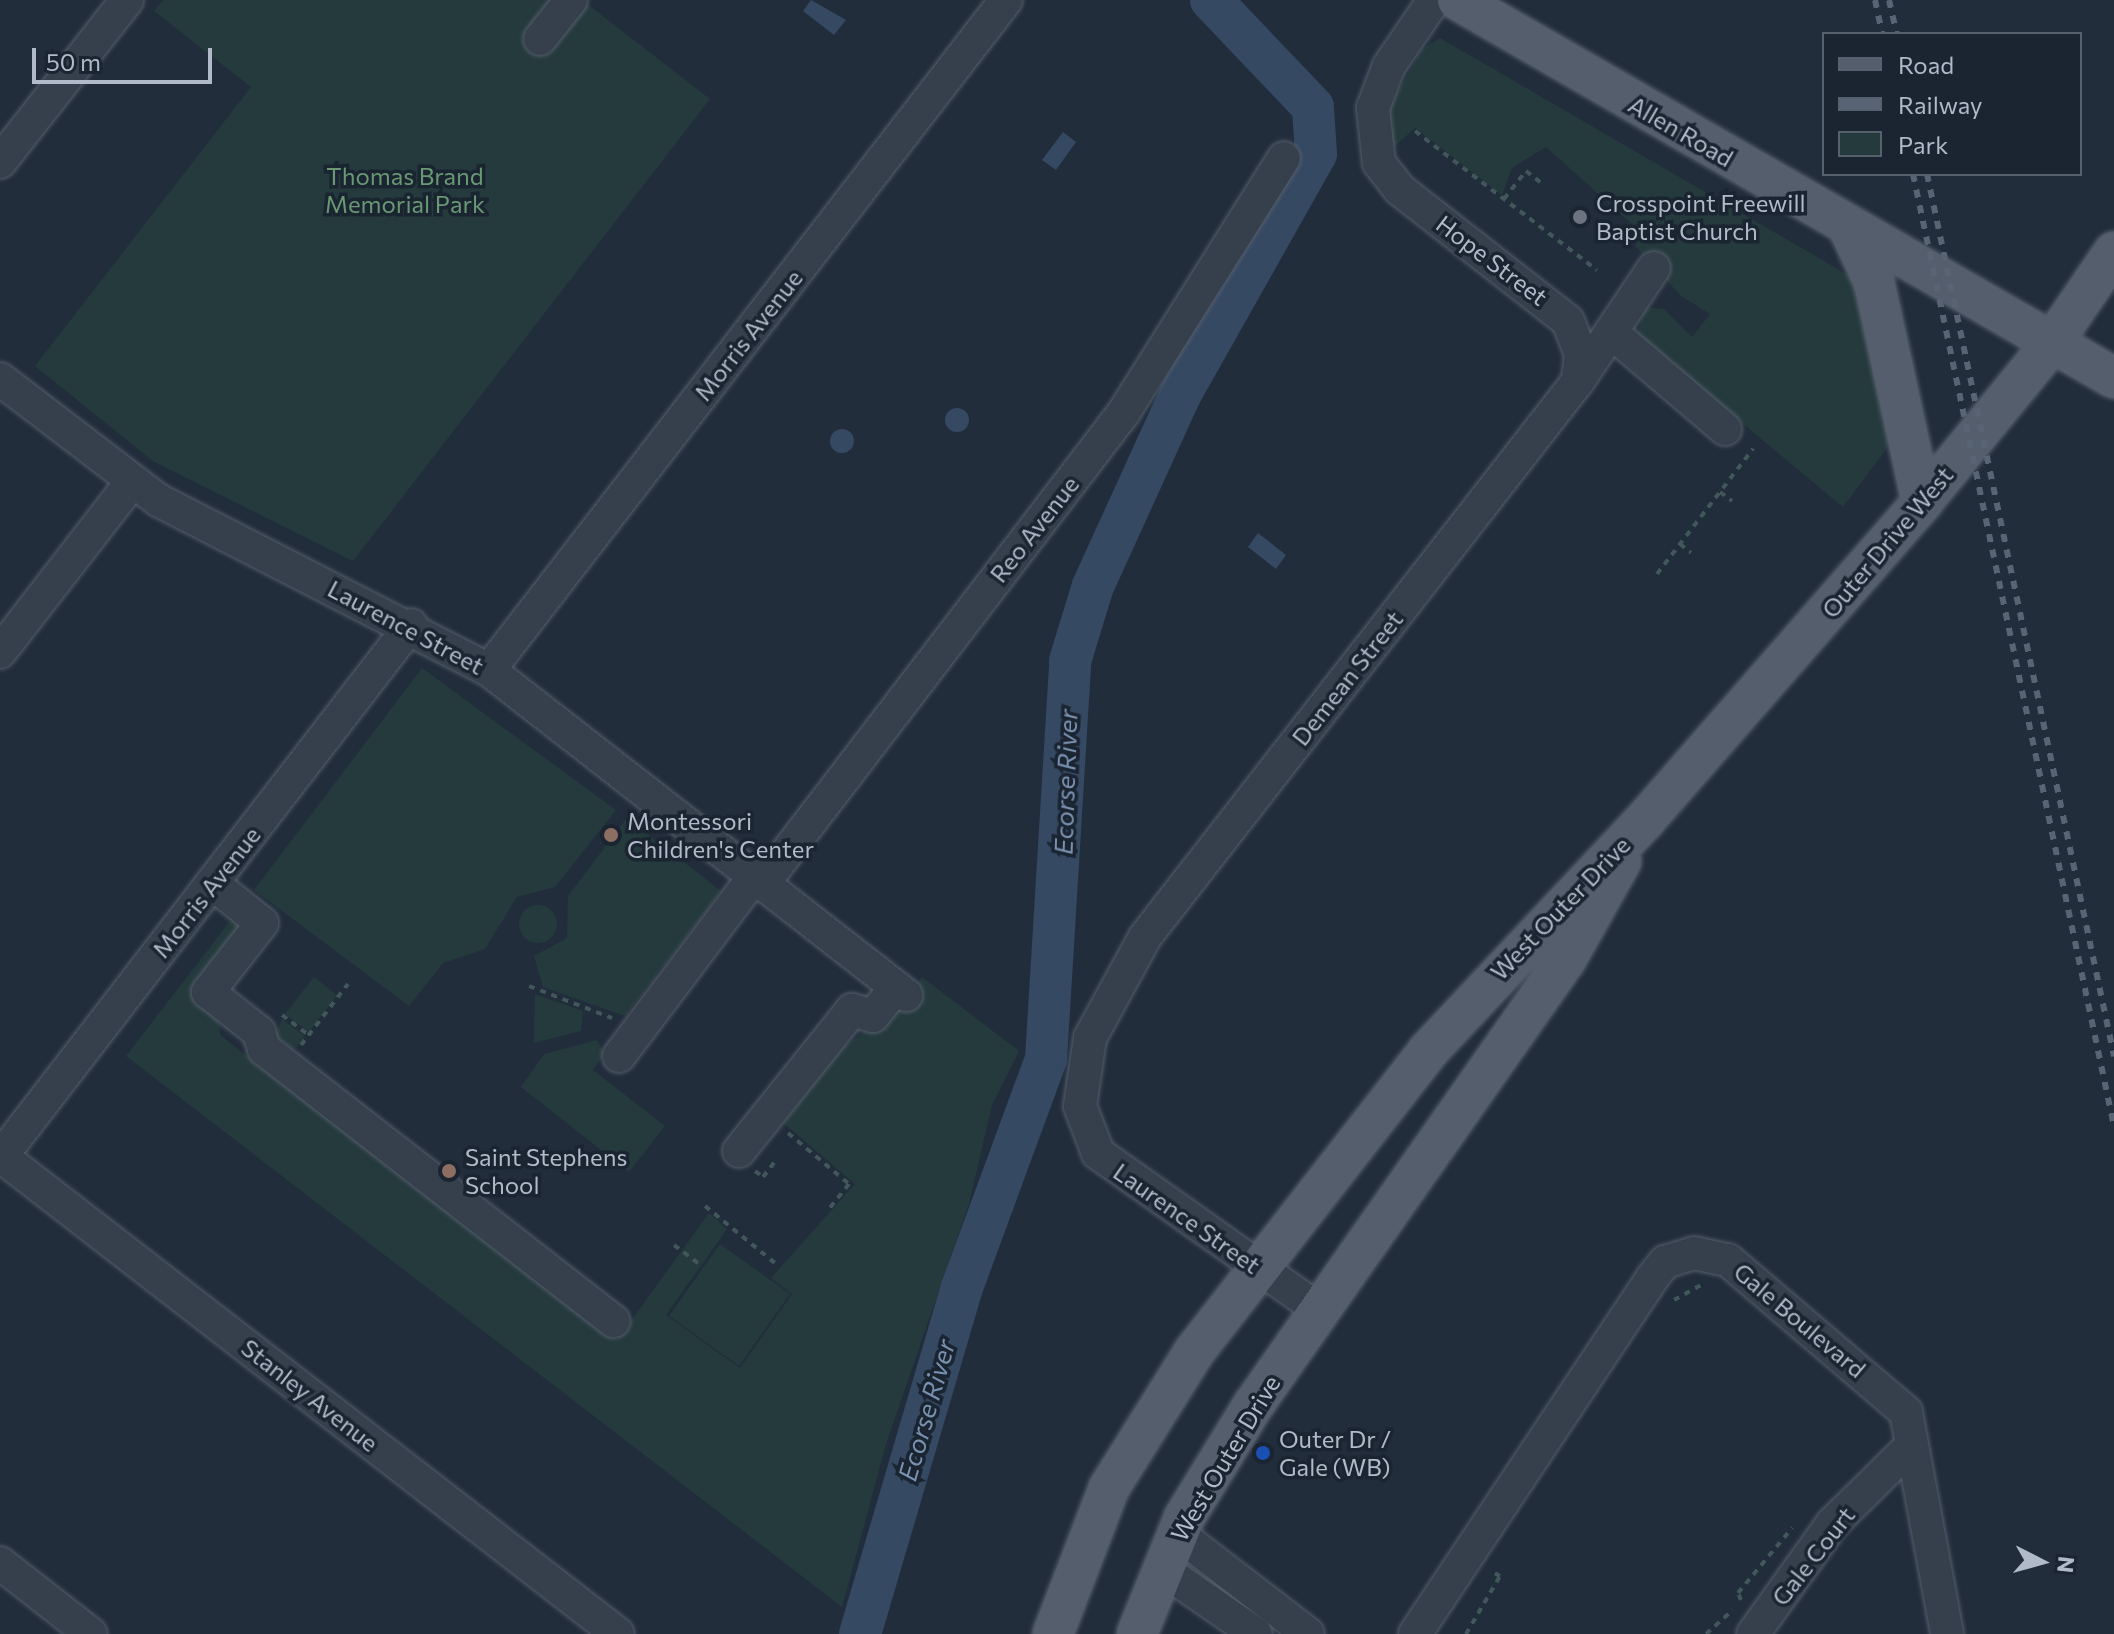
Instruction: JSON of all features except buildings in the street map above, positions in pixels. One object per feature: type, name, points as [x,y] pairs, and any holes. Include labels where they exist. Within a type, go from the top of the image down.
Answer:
[{"type":"main road","name":"Allen Road","points":[[1481,6],[1848,226],[2114,378]]},
{"type":"main road","points":[[1848,226],[1874,282],[1922,502]]},
{"type":"main road","name":"Outer Drive West","points":[[1645,820],[1922,502],[2052,343],[2114,252]]},
{"type":"main road","name":"West Outer Drive","points":[[1053,1634],[1109,1488],[1186,1363],[1428,1051],[1645,820]]},
{"type":"main road","name":"West Outer Drive","points":[[1137,1634],[1177,1533],[1318,1309],[1566,959],[1645,820]]},
{"type":"street","points":[[0,162],[127,0]]},
{"type":"street","points":[[540,39],[571,0]]},
{"type":"street","name":"Morris Avenue","points":[[489,670],[1006,0]]},
{"type":"street","name":"Hope Street","points":[[1434,0],[1389,66],[1373,108],[1376,153],[1399,189],[1568,321],[1581,355],[1578,381]]},
{"type":"street","name":"Reo Avenue","points":[[619,1056],[1124,412],[1284,158]]},
{"type":"street","name":"Demean Street","points":[[1080,1106],[1090,1038],[1145,937],[1578,381],[1654,268]]},
{"type":"street","points":[[1611,332],[1725,429]]},
{"type":"street","name":"Laurence Street","points":[[0,379],[131,483],[411,625],[489,670],[901,992],[873,1016],[852,1010],[767,1116]]},
{"type":"street","points":[[0,652],[131,483]]},
{"type":"street","name":"Morris Avenue","points":[[1,1157],[411,625]]},
{"type":"street","points":[[212,883],[262,923],[208,992],[259,1032],[264,1049],[614,1321]]},
{"type":"street","name":"Laurence Street","points":[[1080,1106],[1103,1159],[1318,1309]]},
{"type":"street","points":[[739,1151],[767,1116]]},
{"type":"street","name":"Stanley Avenue","points":[[1,1157],[618,1634]]},
{"type":"street","name":"Gale Boulevard","points":[[1415,1634],[1652,1278],[1679,1256],[1728,1260],[1896,1401],[1912,1422],[1911,1446],[1947,1634]]},
{"type":"street","name":"Gale Court","points":[[1753,1634],[1832,1524],[1911,1446]]},
{"type":"street","points":[[1177,1533],[1308,1634]]},
{"type":"street","points":[[0,1563],[91,1634]]},
{"type":"street","points":[[1162,1569],[1256,1634]]},
{"type":"path","points":[[1415,131],[1597,270]]},
{"type":"path","points":[[1504,199],[1526,171],[1540,182]]},
{"type":"path","points":[[1657,574],[1753,449]]},
{"type":"path","points":[[1720,492],[1732,501]]},
{"type":"path","points":[[1680,544],[1691,553]]},
{"type":"path","points":[[285,1066],[348,984]]},
{"type":"path","points":[[529,986],[626,1024]]},
{"type":"path","points":[[275,1010],[309,1035]]},
{"type":"path","points":[[767,1116],[849,1184],[828,1210]]},
{"type":"path","points":[[705,1206],[775,1263]]},
{"type":"path","points":[[674,1245],[703,1267]]},
{"type":"path","points":[[1666,1310],[1680,1291],[1717,1284]]},
{"type":"path","points":[[1706,1634],[1727,1617],[1743,1597],[1738,1593],[1795,1525]]},
{"type":"path","points":[[1470,1633],[1500,1576],[1480,1565]]},
{"type":"green space","name":"Thomas Brand Memorial Park","points":[[163,0],[582,0],[710,99],[353,561],[153,461],[35,366],[251,87],[154,11]]},
{"type":"green space","points":[[1440,38],[1848,275],[1858,290],[1890,444],[1843,507],[1637,335],[1645,307],[1664,309],[1692,337],[1710,314],[1681,296],[1635,246],[1641,232],[1546,147],[1512,168],[1502,195],[1415,128],[1392,149],[1386,114],[1422,49]]},
{"type":"green space","points":[[422,668],[616,810],[555,887],[517,897],[485,949],[443,963],[409,1006],[254,890]]},
{"type":"green space","points":[[627,818],[721,891],[625,1016],[543,987],[534,956],[567,938],[568,896]]},
{"type":"green space","points":[[538,905],[551,911],[557,924],[551,937],[538,943],[525,937],[519,924],[525,911]]},
{"type":"green space","points":[[231,920],[240,928],[191,992],[221,1016],[220,1035],[617,1340],[709,1213],[727,1229],[666,1315],[740,1368],[792,1294],[771,1278],[855,1184],[780,1120],[828,1058],[900,1006],[922,977],[1019,1051],[992,1105],[969,1204],[886,1444],[842,1607],[126,1056]]},
{"type":"green space","points":[[314,977],[337,995],[309,1032],[285,1014]]},
{"type":"green space","points":[[535,994],[583,1011],[581,1031],[534,1043]]},
{"type":"green space","points":[[282,1019],[305,1036],[294,1050],[275,1035]]},
{"type":"green space","points":[[597,1040],[605,1053],[593,1070],[665,1126],[629,1172],[521,1087],[544,1054]]},
{"type":"green space","points":[[720,1244],[790,1294],[739,1366],[669,1316]]},
{"type":"water","points":[[811,0],[846,20],[834,35],[803,11]]},
{"type":"water","points":[[1063,132],[1076,142],[1056,170],[1042,160]]},
{"type":"water","points":[[957,408],[966,411],[969,420],[966,429],[957,432],[948,429],[945,420],[948,411]]},
{"type":"water","points":[[842,429],[851,432],[854,441],[851,450],[842,453],[833,450],[830,441],[833,432]]},
{"type":"water","points":[[1258,533],[1286,555],[1276,569],[1248,547]]},
{"type":"waterway","name":"Ecorse River","points":[[860,1634],[961,1290],[1046,1059],[1070,661],[1093,586],[1180,395],[1316,154],[1313,107],[1211,0]]},
{"type":"railway","points":[[1875,0],[1882,32]]},
{"type":"railway","points":[[1889,0],[1897,32]]},
{"type":"railway","points":[[1913,176],[2114,1126]]},
{"type":"railway","points":[[1927,176],[2114,1056]]},
{"type":"place","name":"Crosspoint Freewill Baptist Church","points":[[1580,217]]},
{"type":"place","name":"Montessori Children's Center","points":[[611,835]]},
{"type":"place","name":"Saint Stephens School","points":[[449,1171]]},
{"type":"place","name":"Outer Dr / Gale (WB)","points":[[1263,1453]]}]
